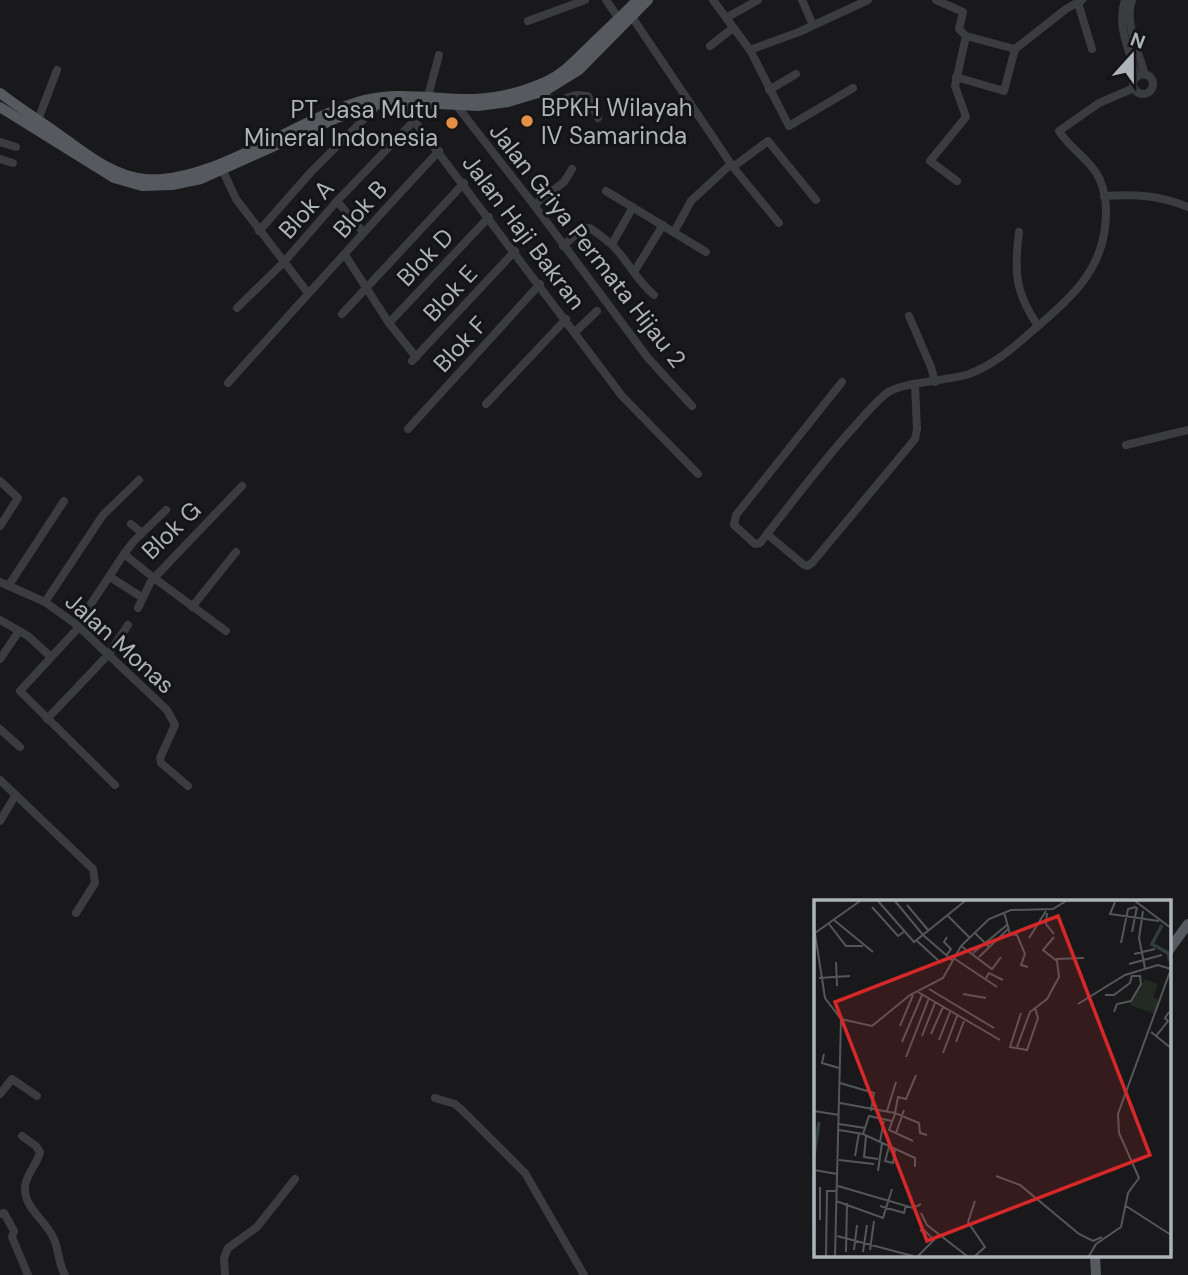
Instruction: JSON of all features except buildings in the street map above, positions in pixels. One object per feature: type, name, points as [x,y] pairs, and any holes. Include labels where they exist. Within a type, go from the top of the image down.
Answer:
[{"type":"main road","points":[[1,95],[98,162],[144,180],[159,180],[189,175],[215,165],[362,101],[387,96],[485,98],[545,91],[579,70],[637,0]]},
{"type":"main road","points":[[0,107],[95,168],[126,183],[142,186],[172,185],[201,179],[337,118],[378,104],[494,104],[530,92],[566,70],[621,22],[632,17],[648,0]]},
{"type":"main road","points":[[1170,949],[1188,925]]},
{"type":"street","points":[[557,0],[562,9]]},
{"type":"street","points":[[528,21],[585,0]]},
{"type":"street","points":[[606,0],[621,22]]},
{"type":"street","points":[[713,0],[750,50],[769,90],[791,126],[853,88]]},
{"type":"street","points":[[726,18],[758,0]]},
{"type":"street","points":[[802,0],[813,25]]},
{"type":"street","points":[[750,50],[868,0]]},
{"type":"street","points":[[936,0],[951,3],[963,12],[959,29],[966,36],[1015,49]]},
{"type":"street","points":[[1125,0],[1121,25],[1141,76]]},
{"type":"street","points":[[842,382],[734,519],[734,525],[755,544],[767,534],[830,454],[881,398],[893,389],[964,376],[986,366],[1074,294],[1096,262],[1103,242],[1106,220],[1104,197],[1096,172],[1059,131],[1099,103],[1134,88],[1141,76],[1129,14],[1132,0]]},
{"type":"street","points":[[956,77],[1004,91],[1015,49],[1080,1],[1092,50]]},
{"type":"street","points":[[632,17],[732,165],[779,223]]},
{"type":"street","points":[[710,46],[733,27]]},
{"type":"street","points":[[957,181],[930,161],[966,117],[955,86],[966,36]]},
{"type":"street","points":[[428,96],[439,55]]},
{"type":"street","points":[[38,120],[57,70]]},
{"type":"street","points":[[769,90],[796,74]]},
{"type":"street","points":[[1134,88],[1141,94],[1150,92],[1153,83],[1150,77],[1141,76]]},
{"type":"street","points":[[545,91],[553,103],[576,95],[588,96],[597,118]]},
{"type":"street","name":"Jalan Haji Bakran","points":[[400,102],[464,183],[622,396],[698,474]]},
{"type":"street","points":[[259,231],[311,172],[378,104]]},
{"type":"street","name":"Jalan Griya Permata Hijau 2","points":[[457,106],[648,358],[692,406]]},
{"type":"street","name":"Blok A","points":[[237,309],[414,121]]},
{"type":"street","points":[[674,232],[695,196],[732,165],[768,141],[816,200]]},
{"type":"street","points":[[0,142],[16,147]]},
{"type":"street","name":"Blok B","points":[[228,383],[439,151]]},
{"type":"street","points":[[0,159],[13,163]]},
{"type":"street","points":[[222,169],[236,199],[308,293]]},
{"type":"street","points":[[534,205],[564,182],[572,169]]},
{"type":"street","points":[[342,314],[464,183]]},
{"type":"street","points":[[606,191],[706,253]]},
{"type":"street","points":[[1104,197],[1132,194],[1156,196],[1188,208]]},
{"type":"street","points":[[337,201],[363,232]]},
{"type":"street","points":[[612,244],[633,207]]},
{"type":"street","name":"Blok D","points":[[389,323],[489,217]]},
{"type":"street","points":[[634,272],[663,225]]},
{"type":"street","points":[[563,246],[586,227],[612,244],[634,272],[637,281],[654,295]]},
{"type":"street","points":[[1019,232],[1015,266],[1017,285],[1038,326]]},
{"type":"street","name":"Blok E","points":[[389,323],[414,359],[515,251]]},
{"type":"street","points":[[345,255],[389,323]]},
{"type":"street","name":"Blok F","points":[[408,429],[540,284]]},
{"type":"street","points":[[575,332],[597,311]]},
{"type":"street","points":[[909,316],[935,382]]},
{"type":"street","points":[[486,404],[566,319]]},
{"type":"street","points":[[767,534],[804,565],[812,563],[915,439],[915,385]]},
{"type":"street","points":[[1126,445],[1188,430]]},
{"type":"street","points":[[45,602],[103,515],[139,480]]},
{"type":"street","points":[[0,481],[17,495],[0,526]]},
{"type":"street","name":"Blok G","points":[[47,719],[20,691],[78,626],[124,554],[154,578],[242,486]]},
{"type":"street","points":[[4,584],[64,501]]},
{"type":"street","points":[[124,554],[166,510]]},
{"type":"street","points":[[131,524],[142,533]]},
{"type":"street","points":[[192,607],[236,552]]},
{"type":"street","points":[[110,577],[140,596]]},
{"type":"street","points":[[138,608],[154,578],[226,631]]},
{"type":"street","name":"Jalan Monas","points":[[4,584],[45,602],[78,626],[171,714],[174,731],[160,758],[163,767],[188,786]]},
{"type":"street","points":[[0,620],[28,636],[51,657]]},
{"type":"street","points":[[115,785],[47,719],[108,655],[128,625]]},
{"type":"street","points":[[0,659],[19,631]]},
{"type":"street","points":[[0,729],[20,747]]},
{"type":"street","points":[[0,780],[93,869],[96,883],[76,913]]},
{"type":"street","points":[[0,821],[15,796]]},
{"type":"street","points":[[0,1094],[12,1079],[37,1096]]},
{"type":"street","points":[[435,1098],[455,1104],[525,1173],[584,1275]]},
{"type":"street","points":[[22,1136],[40,1152],[26,1180],[26,1198],[55,1241],[57,1258],[65,1275]]},
{"type":"street","points":[[225,1275],[224,1258],[228,1248],[257,1227],[295,1179]]},
{"type":"street","points":[[0,1214],[4,1213],[14,1231],[12,1237],[28,1275]]},
{"type":"place","name":"BPKH Wilayah IV Samarinda","points":[[527,121]]},
{"type":"place","name":"PT Jasa Mutu Mineral Indonesia","points":[[452,123]]}]
